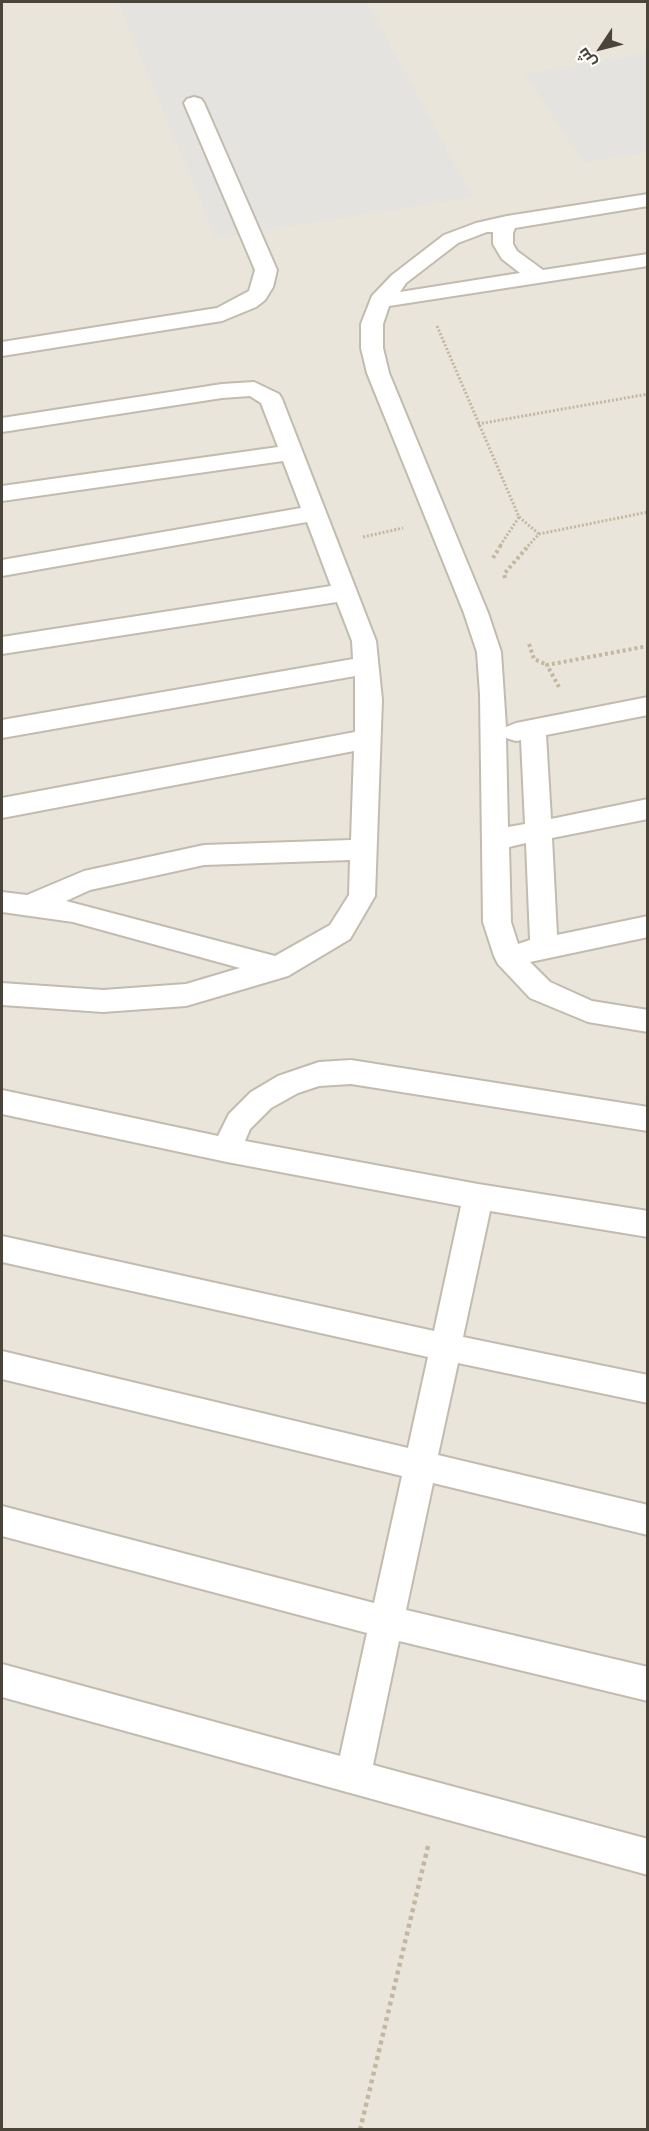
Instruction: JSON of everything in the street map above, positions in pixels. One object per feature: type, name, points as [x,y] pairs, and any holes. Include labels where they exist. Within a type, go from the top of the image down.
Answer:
[{"type":"lane","points":[[2,348],[222,314],[236,309],[257,295],[265,279],[266,270],[194,102]]},
{"type":"lane","points":[[648,200],[483,226],[451,239],[399,279],[380,301],[372,324],[372,348],[378,373],[476,613],[489,652],[493,694],[497,921],[507,956],[540,990],[588,1011],[648,1021]]},
{"type":"lane","points":[[507,222],[503,233],[503,244],[509,255],[538,276]]},
{"type":"lane","points":[[380,301],[648,260]]},
{"type":"lane","points":[[2,425],[222,391],[254,389],[271,399],[364,641],[369,700],[363,896],[340,932],[278,968],[186,995],[103,1001],[2,994]]},
{"type":"lane","points":[[2,495],[292,452]]},
{"type":"lane","points":[[2,568],[315,513]]},
{"type":"lane","points":[[2,646],[345,592]]},
{"type":"lane","points":[[2,729],[366,665]]},
{"type":"lane","points":[[493,737],[648,706]]},
{"type":"lane","points":[[533,729],[544,949]]},
{"type":"lane","points":[[2,808],[368,739]]},
{"type":"lane","points":[[494,840],[648,809]]},
{"type":"lane","points":[[29,906],[84,881],[204,855],[364,850]]},
{"type":"lane","points":[[2,902],[73,912],[278,968]]},
{"type":"lane","points":[[507,956],[648,926]]},
{"type":"lane","points":[[227,1150],[239,1122],[261,1100],[288,1084],[319,1074],[351,1072],[648,1119]]},
{"type":"lane","points":[[2,1102],[227,1150],[478,1197],[648,1224]]},
{"type":"lane","points":[[353,1777],[478,1197]]},
{"type":"lane","points":[[2,1249],[648,1389]]},
{"type":"lane","points":[[2,1365],[648,1520]]},
{"type":"lane","points":[[2,1521],[386,1622],[648,1684]]},
{"type":"lane","points":[[2,1681],[648,1857]]},
{"type":"path","points":[[435,321],[519,517],[539,534]]},
{"type":"path","points":[[478,424],[648,394]]},
{"type":"path","points":[[507,585],[504,574],[539,534],[648,512]]},
{"type":"path","points":[[460,573],[489,565],[519,517]]},
{"type":"path","points":[[327,545],[439,521]]},
{"type":"path","points":[[527,638],[534,659],[547,665],[648,646]]},
{"type":"path","points":[[547,665],[558,687],[581,684],[604,715]]},
{"type":"path","points":[[360,2130],[439,1801]]},
{"type":"shaded area","points":[[2,2],[647,2],[647,2129],[2,2130]]},
{"type":"shaded area","points":[[118,2],[367,2],[473,197],[216,238]]},
{"type":"shaded area","points":[[647,53],[647,152],[584,163],[525,74]]}]
